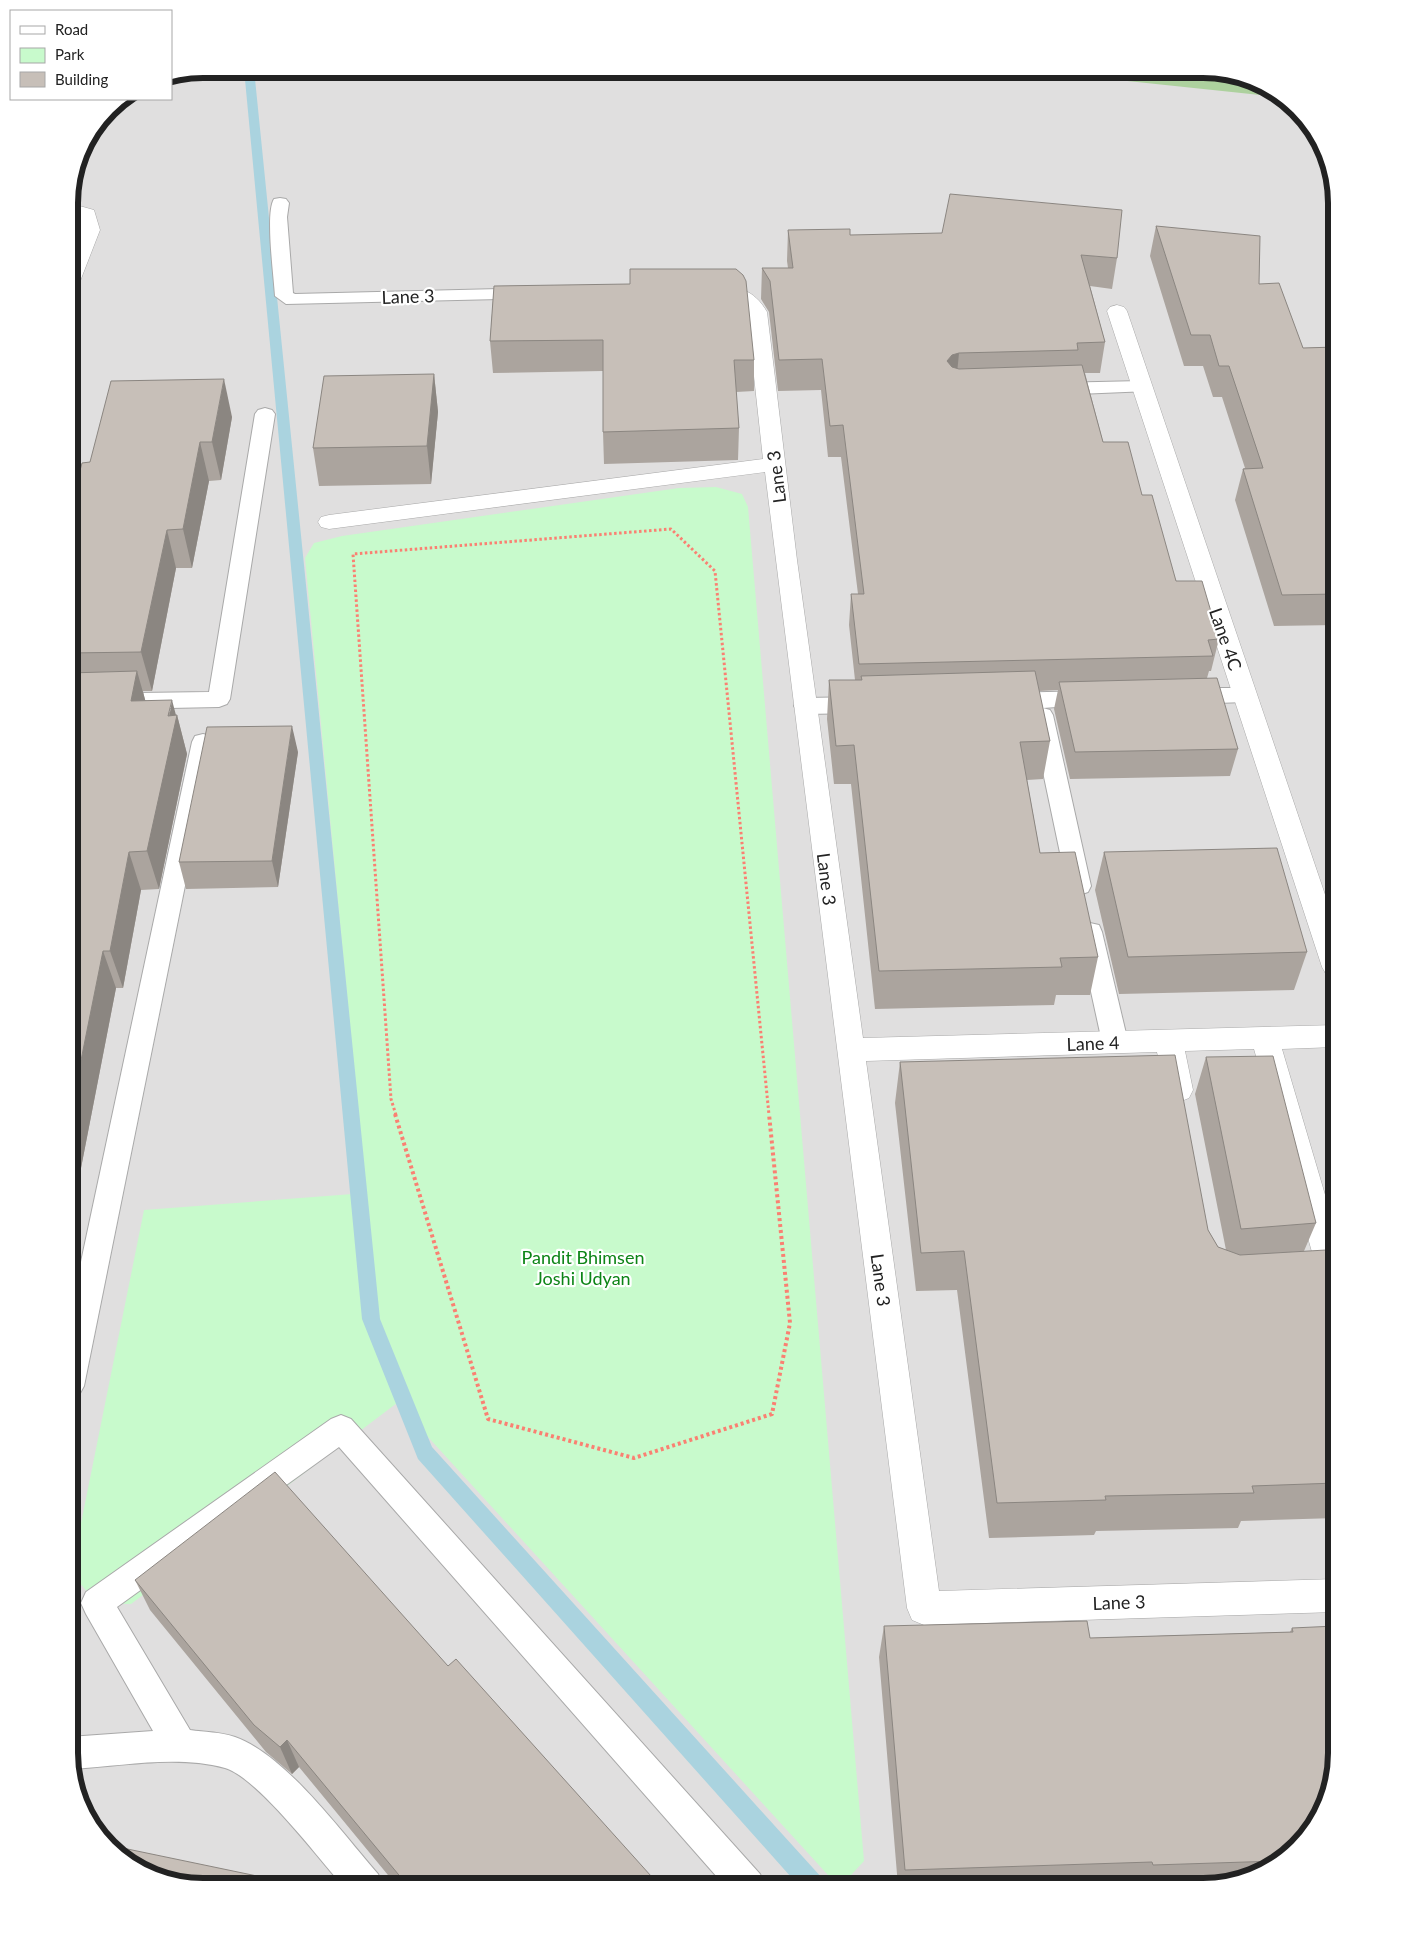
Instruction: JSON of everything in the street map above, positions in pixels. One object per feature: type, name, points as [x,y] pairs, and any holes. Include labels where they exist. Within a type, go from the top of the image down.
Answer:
[{"type":"street","points":[[78,211],[88,214],[90,230],[78,261]]},
{"type":"street","name":"Lane 3","points":[[685,291],[735,291],[745,294],[753,303],[757,312],[774,464],[805,706],[924,1608],[1328,1596]]},
{"type":"street","name":"Lane 4C","points":[[1116,311],[1328,943]]},
{"type":"street","points":[[329,522],[774,464]]},
{"type":"street","name":"Lane 4","points":[[850,1050],[1328,1036]]},
{"type":"street","points":[[1265,1038],[1264,1079],[1328,1256]]},
{"type":"street","points":[[1169,1040],[1191,1081],[1184,1119]]},
{"type":"street","points":[[1272,1276],[1318,1274],[1326,1268],[1328,1262]]},
{"type":"lane","name":"Lane 3","points":[[280,204],[278,217],[284,296],[292,300],[509,294]]},
{"type":"lane","points":[[1033,390],[1142,387]]},
{"type":"lane","points":[[78,702],[219,698],[265,414]]},
{"type":"lane","points":[[1168,697],[1245,695]]},
{"type":"lane","points":[[990,701],[1108,698]]},
{"type":"lane","points":[[1039,700],[1114,1042]]},
{"type":"lane","points":[[805,706],[881,704]]},
{"type":"lane","points":[[78,1343],[203,742]]},
{"type":"lane","points":[[180,1745],[96,1602],[341,1428],[740,1878]]},
{"type":"lane","points":[[78,1752],[180,1745],[233,1753],[273,1780],[358,1877]]},
{"type":"path","points":[[671,529],[715,571],[790,1323],[772,1414],[634,1458],[488,1419],[391,1099],[353,554],[671,529]]},
{"type":"shaded area","points":[[194,78],[1211,78],[1243,84],[1258,90],[1279,103],[1302,126],[1318,155],[1323,170],[1328,202],[1328,1752],[1323,1785],[1311,1815],[1303,1828],[1221,1876],[1202,1878],[194,1877],[162,1871],[147,1865],[126,1852],[103,1829],[94,1815],[82,1785],[78,1752],[78,194],[84,162],[90,147],[103,126],[114,114],[132,100],[172,100],[172,82]]},
{"type":"green space","points":[[1099,78],[1211,78],[1243,84],[1267,96]]},
{"type":"green space","name":"Pandit Bhimsen Joshi Udyan","points":[[716,487],[742,494],[748,507],[864,1861],[849,1878],[830,1878],[397,1403],[131,1604],[97,1603],[78,1581],[78,1538],[144,1210],[366,1193],[305,558],[314,543],[342,536],[679,488]]},
{"type":"building","points":[[950,194],[1122,210],[1117,258],[1081,255],[1105,342],[1077,343],[1078,350],[959,353],[952,355],[947,361],[952,367],[959,369],[1082,365],[1103,442],[1128,442],[1142,495],[1152,495],[1176,581],[1202,581],[1219,639],[1208,640],[1213,656],[859,664],[851,594],[864,594],[843,425],[830,426],[822,359],[779,360],[770,281],[762,268],[793,268],[788,230],[850,229],[850,235],[942,233]]},
{"type":"building","points":[[1156,226],[1260,236],[1259,284],[1279,283],[1303,348],[1328,347],[1328,594],[1282,595],[1243,469],[1263,468],[1229,366],[1219,366],[1210,335],[1191,335]]},
{"type":"building","points":[[630,269],[736,269],[743,275],[746,281],[754,360],[734,360],[739,428],[603,432],[603,340],[490,341],[494,286],[630,284]]},
{"type":"building","points":[[434,374],[427,446],[313,448],[324,376]]},
{"type":"building","points":[[224,379],[212,442],[200,442],[183,529],[167,530],[141,652],[78,653],[78,478],[82,463],[90,462],[111,381]]},
{"type":"building","points":[[137,671],[131,701],[172,700],[168,716],[177,715],[147,851],[129,852],[110,951],[103,951],[78,1075],[78,673]]},
{"type":"building","points":[[1035,671],[1050,741],[1020,742],[1040,853],[1075,852],[1098,957],[1060,958],[1062,967],[879,971],[854,745],[836,746],[829,680],[862,680],[861,676]]},
{"type":"building","points":[[1217,678],[1238,749],[1075,752],[1059,682]]},
{"type":"building","points":[[292,726],[272,861],[179,862],[207,727]]},
{"type":"building","points":[[1277,848],[1307,952],[1128,957],[1104,852]]},
{"type":"building","points":[[1175,1055],[1208,1230],[1218,1247],[1240,1255],[1326,1250],[1328,1258],[1328,1483],[1252,1486],[1254,1493],[1105,1496],[1106,1500],[997,1503],[964,1251],[921,1253],[900,1062]]},
{"type":"building","points":[[1273,1056],[1316,1223],[1241,1229],[1206,1057]]},
{"type":"building","points":[[275,1472],[448,1666],[456,1659],[652,1877],[401,1877],[287,1740],[280,1747],[254,1725],[135,1580]]},
{"type":"building","points":[[1087,1621],[1090,1638],[1293,1632],[1292,1628],[1328,1626],[1328,1752],[1323,1785],[1318,1800],[1302,1829],[1279,1852],[1264,1861],[1153,1865],[1152,1862],[905,1870],[884,1626]]},
{"type":"building","points":[[121,1848],[262,1877],[194,1877],[178,1875],[147,1865]]},
{"type":"waterway","points":[[250,78],[371,1319],[425,1453],[806,1878]]}]
